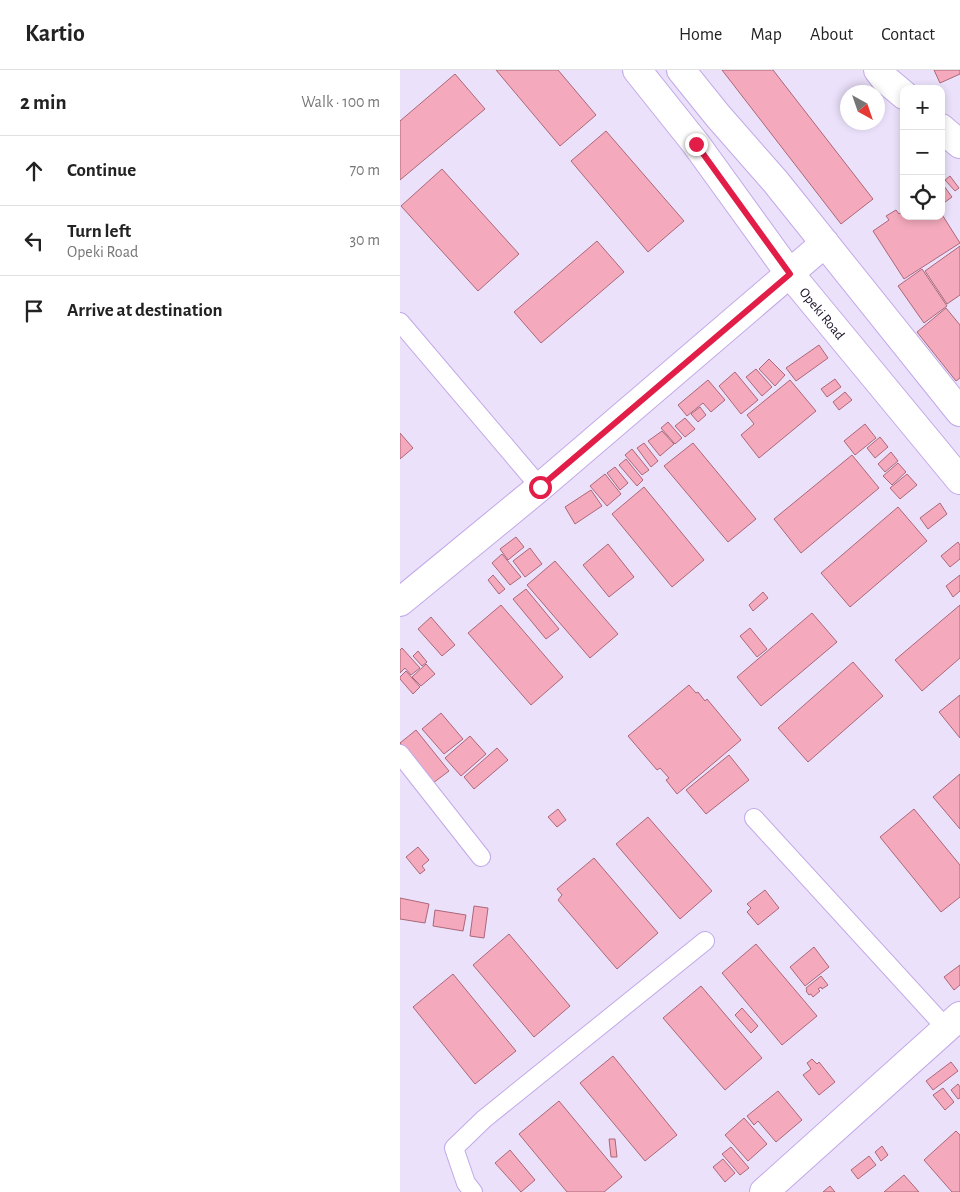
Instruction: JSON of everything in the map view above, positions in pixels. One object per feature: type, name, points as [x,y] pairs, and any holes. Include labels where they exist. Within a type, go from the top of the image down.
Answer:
[{"type":"street","name":"Opeki Road","points":[[637,70],[696,144],[790,274],[960,480]]},
{"type":"street","points":[[681,70],[775,181],[960,412]]},
{"type":"street","points":[[878,70],[885,79],[900,92]]},
{"type":"street","points":[[943,130],[960,144]]},
{"type":"street","points":[[400,602],[540,487],[825,243]]},
{"type":"street","points":[[764,1192],[953,1022]]},
{"type":"lane","points":[[400,322],[540,487]]},
{"type":"lane","points":[[400,754],[481,857]]},
{"type":"lane","points":[[754,818],[953,1022]]},
{"type":"lane","points":[[473,1192],[466,1183],[454,1148],[484,1119],[705,941]]},
{"type":"building","points":[[496,70],[558,70],[596,115],[560,146]]},
{"type":"building","points":[[722,70],[773,70],[873,199],[841,224]]},
{"type":"building","points":[[934,70],[960,70],[960,74],[940,83]]},
{"type":"building","points":[[455,74],[485,109],[400,180],[400,121]]},
{"type":"building","points":[[606,131],[684,221],[648,252],[571,161]]},
{"type":"building","points":[[442,169],[519,254],[478,291],[401,206]]},
{"type":"building","points":[[950,176],[959,188],[955,191],[945,180]]},
{"type":"building","points":[[945,187],[952,197],[945,202]]},
{"type":"building","points":[[896,210],[900,213],[900,220],[945,219],[960,243],[904,279],[873,231],[889,220],[886,216]]},
{"type":"building","points":[[597,241],[624,272],[541,343],[514,312]]},
{"type":"building","points":[[960,246],[960,295],[947,304],[925,271]]},
{"type":"building","points":[[922,269],[947,306],[924,323],[898,286]]},
{"type":"building","points":[[946,308],[960,325],[960,378],[956,381],[917,332]]},
{"type":"building","points":[[819,345],[828,358],[796,381],[786,368]]},
{"type":"building","points":[[769,359],[785,375],[775,386],[759,369]]},
{"type":"building","points":[[756,369],[772,387],[762,396],[746,377]]},
{"type":"building","points":[[735,372],[758,400],[741,414],[719,386]]},
{"type":"building","points":[[835,379],[841,387],[827,397],[821,389]]},
{"type":"building","points":[[708,380],[725,400],[711,412],[703,403],[687,416],[678,405]]},
{"type":"building","points":[[790,380],[816,411],[759,458],[741,435],[754,424],[747,415]]},
{"type":"building","points":[[845,392],[852,400],[839,410],[833,402]]},
{"type":"building","points":[[700,407],[706,415],[698,422],[691,414]]},
{"type":"building","points":[[685,418],[695,429],[685,437],[675,426]]},
{"type":"building","points":[[668,422],[682,438],[675,444],[661,428]]},
{"type":"building","points":[[865,424],[876,438],[855,455],[844,441]]},
{"type":"building","points":[[662,431],[674,444],[660,456],[648,441]]},
{"type":"building","points":[[400,433],[413,448],[400,459]]},
{"type":"building","points":[[880,437],[888,447],[875,458],[867,448]]},
{"type":"building","points":[[644,443],[658,461],[651,467],[637,448]]},
{"type":"building","points":[[693,443],[756,519],[728,542],[664,466]]},
{"type":"building","points":[[632,449],[649,470],[642,475],[625,455]]},
{"type":"building","points":[[891,452],[898,461],[885,472],[878,464]]},
{"type":"building","points":[[852,455],[879,488],[801,553],[774,519]]},
{"type":"building","points":[[626,459],[643,480],[637,486],[619,465]]},
{"type":"building","points":[[898,463],[906,472],[892,485],[883,476]]},
{"type":"building","points":[[615,467],[628,483],[620,490],[607,473]]},
{"type":"building","points":[[605,474],[621,494],[607,506],[590,486]]},
{"type":"building","points":[[907,474],[917,485],[900,499],[890,488]]},
{"type":"building","points":[[644,487],[704,560],[672,587],[612,514]]},
{"type":"building","points":[[591,490],[602,506],[575,524],[565,507]]},
{"type":"building","points":[[940,503],[947,514],[928,529],[920,518]]},
{"type":"building","points":[[898,507],[927,541],[850,607],[821,573]]},
{"type":"building","points":[[516,537],[524,547],[508,560],[500,549]]},
{"type":"building","points":[[958,542],[960,545],[960,559],[950,567],[941,556]]},
{"type":"building","points":[[608,544],[634,577],[609,597],[583,565]]},
{"type":"building","points":[[530,548],[542,564],[525,577],[513,561]]},
{"type":"building","points":[[502,554],[521,577],[510,585],[492,563]]},
{"type":"building","points":[[555,561],[618,634],[590,658],[527,585]]},
{"type":"building","points":[[493,575],[505,589],[499,594],[488,580]]},
{"type":"building","points":[[960,575],[960,591],[953,597],[946,586]]},
{"type":"building","points":[[526,589],[559,629],[546,639],[513,599]]},
{"type":"building","points":[[763,592],[768,598],[753,611],[749,605]]},
{"type":"building","points":[[501,605],[563,677],[531,705],[468,633]]},
{"type":"building","points":[[960,605],[960,658],[922,691],[895,660]]},
{"type":"building","points":[[812,613],[837,642],[761,706],[737,677]]},
{"type":"building","points":[[431,617],[455,645],[442,656],[418,629]]},
{"type":"building","points":[[750,628],[767,649],[757,657],[740,636]]},
{"type":"building","points":[[402,648],[420,668],[411,675],[405,668],[400,673],[400,650]]},
{"type":"building","points":[[418,651],[427,662],[422,666],[413,656]]},
{"type":"building","points":[[853,662],[883,696],[808,762],[778,728]]},
{"type":"building","points":[[426,664],[435,674],[421,686],[412,677]]},
{"type":"building","points":[[406,671],[420,687],[413,694],[400,679]]},
{"type":"building","points":[[689,685],[705,701],[707,699],[741,740],[677,794],[666,780],[669,778],[660,768],[657,770],[628,736]]},
{"type":"building","points":[[960,695],[960,738],[939,712]]},
{"type":"building","points":[[441,713],[463,739],[444,754],[422,729]]},
{"type":"building","points":[[416,730],[449,771],[433,783],[400,743]]},
{"type":"building","points":[[470,736],[486,754],[461,776],[445,758]]},
{"type":"building","points":[[497,748],[508,760],[474,789],[464,777]]},
{"type":"building","points":[[729,755],[749,780],[706,814],[686,790]]},
{"type":"building","points":[[960,774],[960,829],[933,797]]},
{"type":"building","points":[[558,809],[566,820],[557,827],[548,817]]},
{"type":"building","points":[[914,809],[960,865],[960,897],[941,912],[880,837]]},
{"type":"building","points":[[648,817],[712,891],[680,919],[616,844]]},
{"type":"building","points":[[418,847],[429,860],[422,866],[425,870],[420,874],[406,857]]},
{"type":"building","points":[[594,858],[658,933],[617,969],[558,900],[562,895],[557,889]]},
{"type":"building","points":[[765,890],[779,908],[758,925],[747,912],[751,908],[747,904]]},
{"type":"building","points":[[400,898],[429,904],[425,923],[400,919]]},
{"type":"building","points":[[474,906],[488,908],[484,938],[470,936]]},
{"type":"building","points":[[435,910],[466,915],[463,931],[433,926]]},
{"type":"building","points":[[509,934],[570,1006],[534,1037],[473,965]]},
{"type":"building","points":[[756,944],[817,1016],[782,1045],[722,973]]},
{"type":"building","points":[[814,947],[829,967],[805,986],[790,967]]},
{"type":"building","points":[[960,965],[960,985],[954,990],[944,977]]},
{"type":"building","points":[[453,974],[516,1051],[475,1084],[413,1007]]},
{"type":"building","points":[[821,976],[828,985],[818,989],[820,991],[813,997],[811,994],[809,995],[806,988]]},
{"type":"building","points":[[701,986],[762,1058],[725,1090],[663,1018]]},
{"type":"building","points":[[742,1008],[758,1026],[751,1033],[735,1015]]},
{"type":"building","points":[[613,1056],[677,1135],[645,1161],[580,1083]]},
{"type":"building","points":[[812,1059],[817,1064],[819,1062],[835,1082],[819,1095],[803,1075],[811,1069],[807,1063]]},
{"type":"building","points":[[951,1062],[958,1071],[933,1090],[926,1081]]},
{"type":"building","points":[[958,1084],[960,1087],[960,1098],[958,1099],[951,1090]]},
{"type":"building","points":[[943,1088],[954,1102],[945,1110],[933,1095]]},
{"type":"building","points":[[778,1091],[802,1120],[776,1142],[758,1121],[754,1125],[747,1116]]},
{"type":"building","points":[[559,1101],[622,1177],[604,1192],[567,1192],[519,1134]]},
{"type":"building","points":[[744,1118],[767,1144],[748,1161],[725,1135]]},
{"type":"building","points":[[956,1131],[960,1135],[960,1192],[952,1192],[924,1160]]},
{"type":"building","points":[[609,1139],[615,1139],[617,1157],[611,1157]]},
{"type":"building","points":[[882,1146],[888,1155],[881,1161],[875,1152]]},
{"type":"building","points":[[731,1147],[749,1168],[740,1175],[722,1154]]},
{"type":"building","points":[[510,1150],[535,1180],[521,1192],[495,1163]]},
{"type":"building","points":[[869,1156],[876,1165],[858,1179],[851,1170]]},
{"type":"building","points":[[723,1159],[735,1173],[725,1182],[713,1167]]},
{"type":"building","points":[[904,1175],[919,1192],[884,1192]]},
{"type":"building","points":[[830,1186],[835,1192],[823,1192]]},
{"type":"route","points":[[540,487],[790,274],[696,144]]}]
